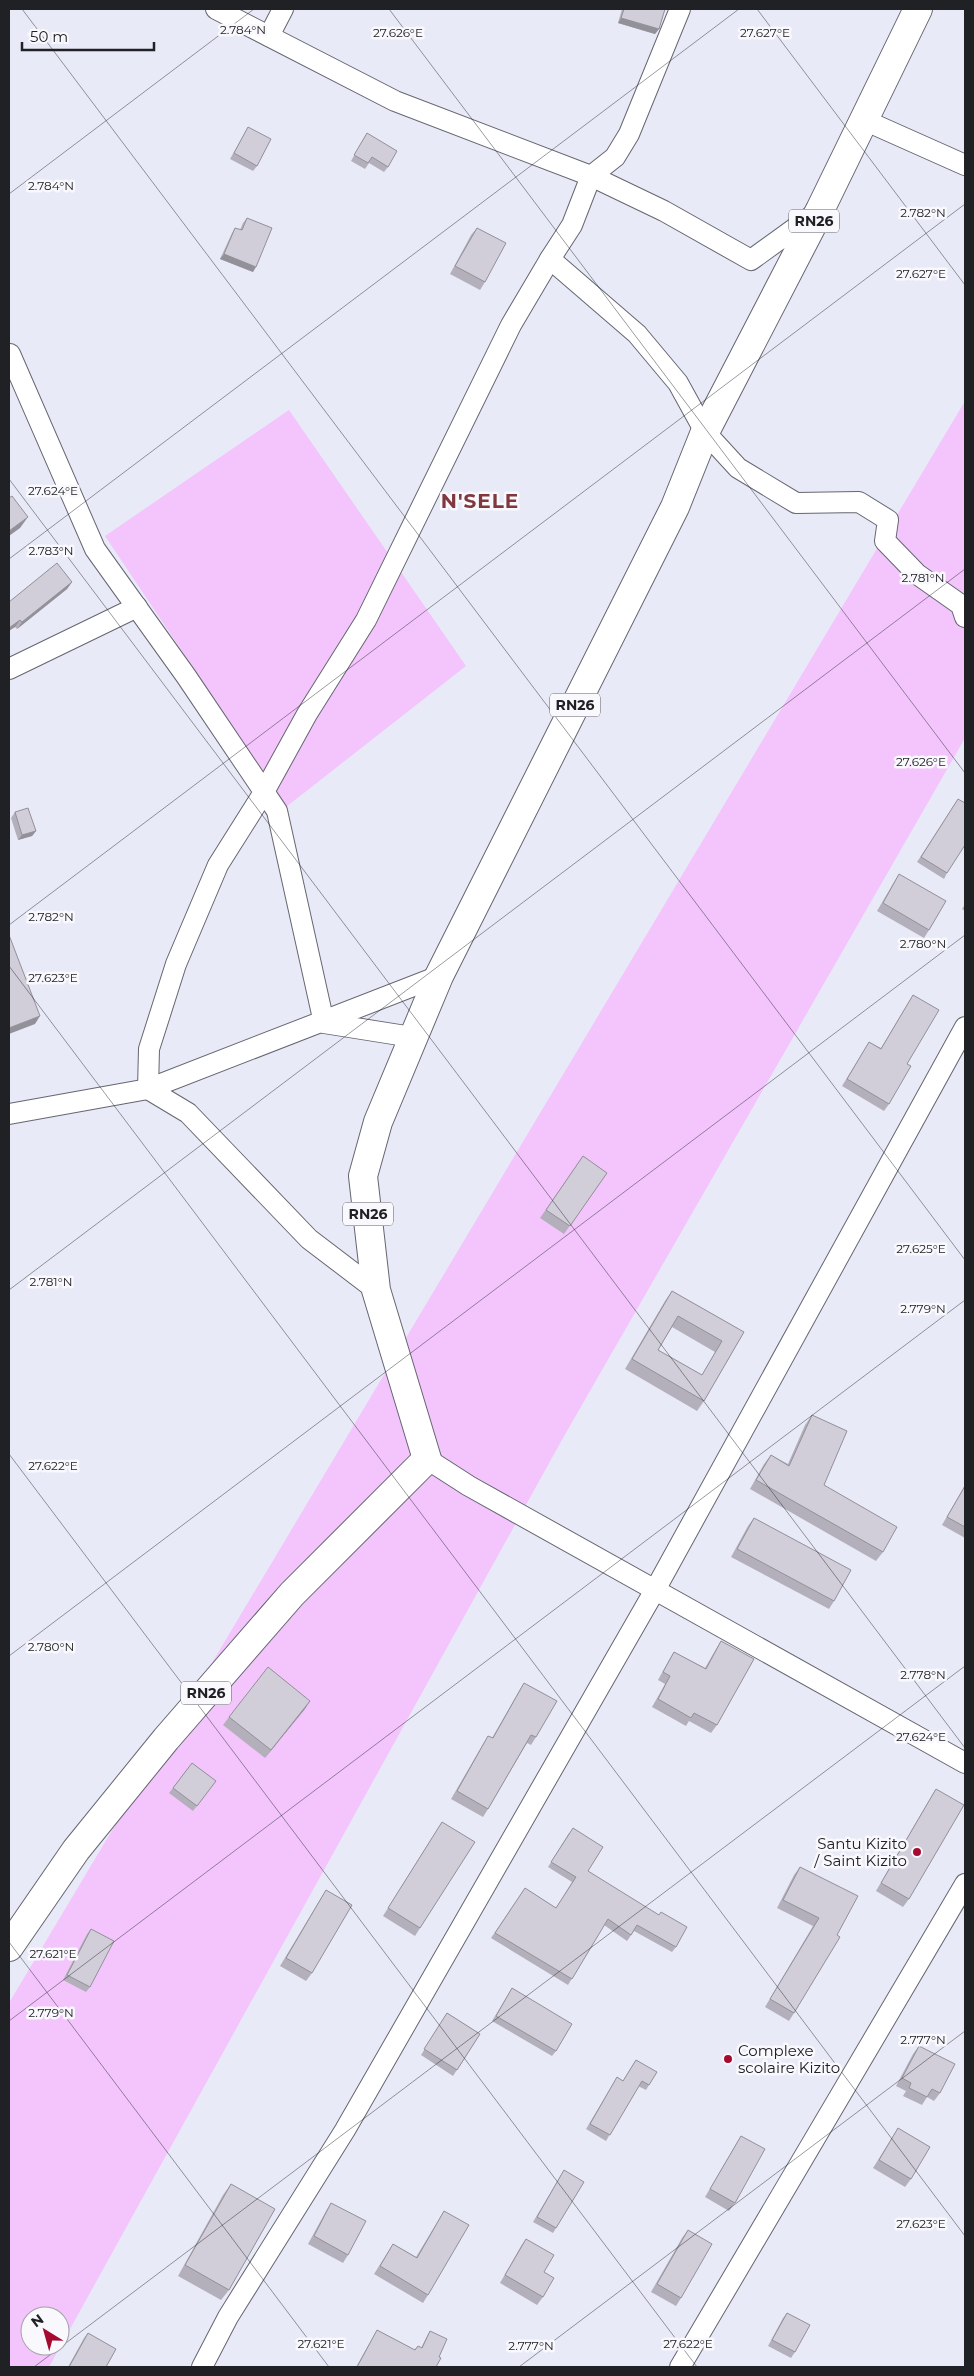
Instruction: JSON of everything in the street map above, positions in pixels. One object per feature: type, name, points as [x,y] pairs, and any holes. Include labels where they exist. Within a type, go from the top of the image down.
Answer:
[{"type":"main road","name":"RN26","points":[[9,1947],[76,1850],[191,1710],[292,1594],[427,1459],[376,1290],[363,1176],[378,1122],[439,976],[675,507],[705,432],[820,210],[918,9]]},
{"type":"street","points":[[216,9],[395,101],[591,176],[664,211],[751,260],[820,210]]},
{"type":"street","points":[[269,36],[283,9]]},
{"type":"street","points":[[148,1089],[149,1049],[176,964],[218,865],[264,792],[307,714],[366,620],[511,325],[572,225],[591,176],[615,158],[629,134],[680,9]]},
{"type":"street","points":[[864,120],[965,165]]},
{"type":"street","points":[[550,259],[637,334],[678,383],[705,432],[738,468],[796,503],[859,502],[888,520],[885,541],[917,574],[961,604],[965,617]]},
{"type":"street","points":[[10,354],[95,549],[277,811],[324,1022]]},
{"type":"street","points":[[9,669],[137,607]]},
{"type":"street","points":[[9,1114],[148,1089],[439,976]]},
{"type":"street","points":[[324,1022],[412,1037]]},
{"type":"street","points":[[202,2367],[228,2318],[345,2130],[655,1590],[965,1028]]},
{"type":"street","points":[[148,1089],[188,1113],[309,1240],[376,1290]]},
{"type":"street","points":[[427,1459],[469,1486],[965,1763]]},
{"type":"street","points":[[680,2367],[965,1884]]},
{"type":"shaded area","points":[[965,401],[965,738],[563,1438],[70,2329],[70,2306],[20,2306],[20,2356],[55,2356],[49,2367],[9,2367],[9,2003]]},
{"type":"shaded area","points":[[289,410],[466,666],[286,807],[105,536]]},
{"type":"building","points":[[624,9],[665,9],[659,29],[621,18]]},
{"type":"building","points":[[248,127],[271,139],[257,166],[234,153]]},
{"type":"building","points":[[367,133],[397,151],[388,167],[372,157],[368,163],[354,155]]},
{"type":"building","points":[[247,218],[272,228],[256,267],[224,254],[235,228],[242,230]]},
{"type":"building","points":[[477,228],[506,243],[485,282],[455,266]]},
{"type":"building","points":[[12,496],[28,517],[9,531],[9,498]]},
{"type":"building","points":[[57,563],[72,582],[22,622],[20,620],[9,628],[9,602]]},
{"type":"building","points":[[958,799],[965,803],[965,845],[947,873],[921,857]]},
{"type":"building","points":[[28,808],[36,831],[22,835],[15,812]]},
{"type":"building","points":[[899,874],[946,901],[929,930],[883,903]]},
{"type":"building","points":[[9,935],[40,1016],[9,1028]]},
{"type":"building","points":[[913,995],[939,1010],[907,1064],[911,1066],[889,1104],[847,1079],[869,1042],[881,1049]]},
{"type":"building","points":[[583,1156],[607,1173],[570,1226],[546,1210]]},
{"type":"building","points":[[672,1291],[744,1332],[704,1401],[632,1359]],"holes":[[[678,1316],[722,1341],[702,1375],[658,1350]]]},
{"type":"building","points":[[812,1415],[847,1431],[824,1485],[897,1527],[883,1552],[756,1480],[771,1455],[789,1466]]},
{"type":"building","points":[[965,1486],[965,1527],[947,1517]]},
{"type":"building","points":[[754,1518],[851,1570],[834,1601],[737,1549]]},
{"type":"building","points":[[721,1641],[754,1659],[717,1725],[694,1713],[691,1718],[658,1699],[670,1676],[663,1672],[674,1652],[706,1669]]},
{"type":"building","points":[[268,1667],[310,1701],[271,1750],[229,1717]]},
{"type":"building","points":[[524,1683],[557,1701],[536,1737],[531,1735],[488,1809],[457,1791],[488,1736],[493,1738]]},
{"type":"building","points":[[192,1763],[216,1781],[197,1806],[173,1788]]},
{"type":"building","name":"Santu Kizito / Saint Kizito","points":[[936,1789],[964,1805],[909,1899],[881,1883]]},
{"type":"building","points":[[442,1822],[475,1842],[420,1928],[388,1908]]},
{"type":"building","points":[[573,1828],[603,1847],[588,1871],[659,1915],[661,1912],[687,1927],[676,1947],[637,1925],[631,1935],[608,1919],[572,1979],[495,1933],[525,1888],[556,1908],[576,1877],[551,1862]]},
{"type":"building","points":[[800,1867],[858,1896],[837,1935],[840,1937],[794,2013],[770,1999],[819,1918],[783,1900]]},
{"type":"building","points":[[326,1890],[352,1905],[312,1973],[286,1958]]},
{"type":"building","points":[[91,1929],[114,1941],[90,1987],[67,1975]]},
{"type":"building","points":[[512,1988],[572,2024],[556,2051],[496,2016]]},
{"type":"building","points":[[447,2013],[480,2034],[457,2070],[424,2049]]},
{"type":"building","points":[[919,2046],[955,2064],[940,2093],[932,2089],[927,2097],[909,2088],[911,2083],[902,2078]]},
{"type":"building","points":[[636,2060],[657,2072],[649,2085],[642,2081],[610,2135],[590,2124],[617,2077],[623,2081]]},
{"type":"building","points":[[898,2128],[930,2147],[911,2179],[879,2160]]},
{"type":"building","points":[[741,2136],[765,2149],[735,2203],[710,2189]]},
{"type":"building","points":[[564,2170],[584,2182],[556,2228],[537,2217]]},
{"type":"building","points":[[231,2184],[275,2209],[229,2290],[185,2265]]},
{"type":"building","points":[[331,2203],[366,2221],[348,2255],[314,2236]]},
{"type":"building","points":[[444,2211],[469,2225],[428,2295],[380,2266],[393,2244],[417,2258]]},
{"type":"building","points":[[688,2230],[712,2244],[681,2298],[657,2284]]},
{"type":"building","points":[[526,2239],[554,2255],[544,2272],[554,2278],[543,2297],[505,2275]]},
{"type":"building","points":[[787,2313],[810,2325],[795,2352],[772,2340]]},
{"type":"building","points":[[377,2330],[415,2350],[418,2346],[422,2348],[430,2331],[447,2339],[436,2367],[357,2367]]},
{"type":"building","points":[[88,2333],[116,2349],[106,2367],[69,2367]]},
{"type":"place","name":"Santu Kizito / Saint Kizito","points":[[917,1852]]},
{"type":"place","name":"Complexe scolaire Kizito","points":[[728,2059]]},
{"type":"district","name":"N'SELE","points":[[480,501]]}]
